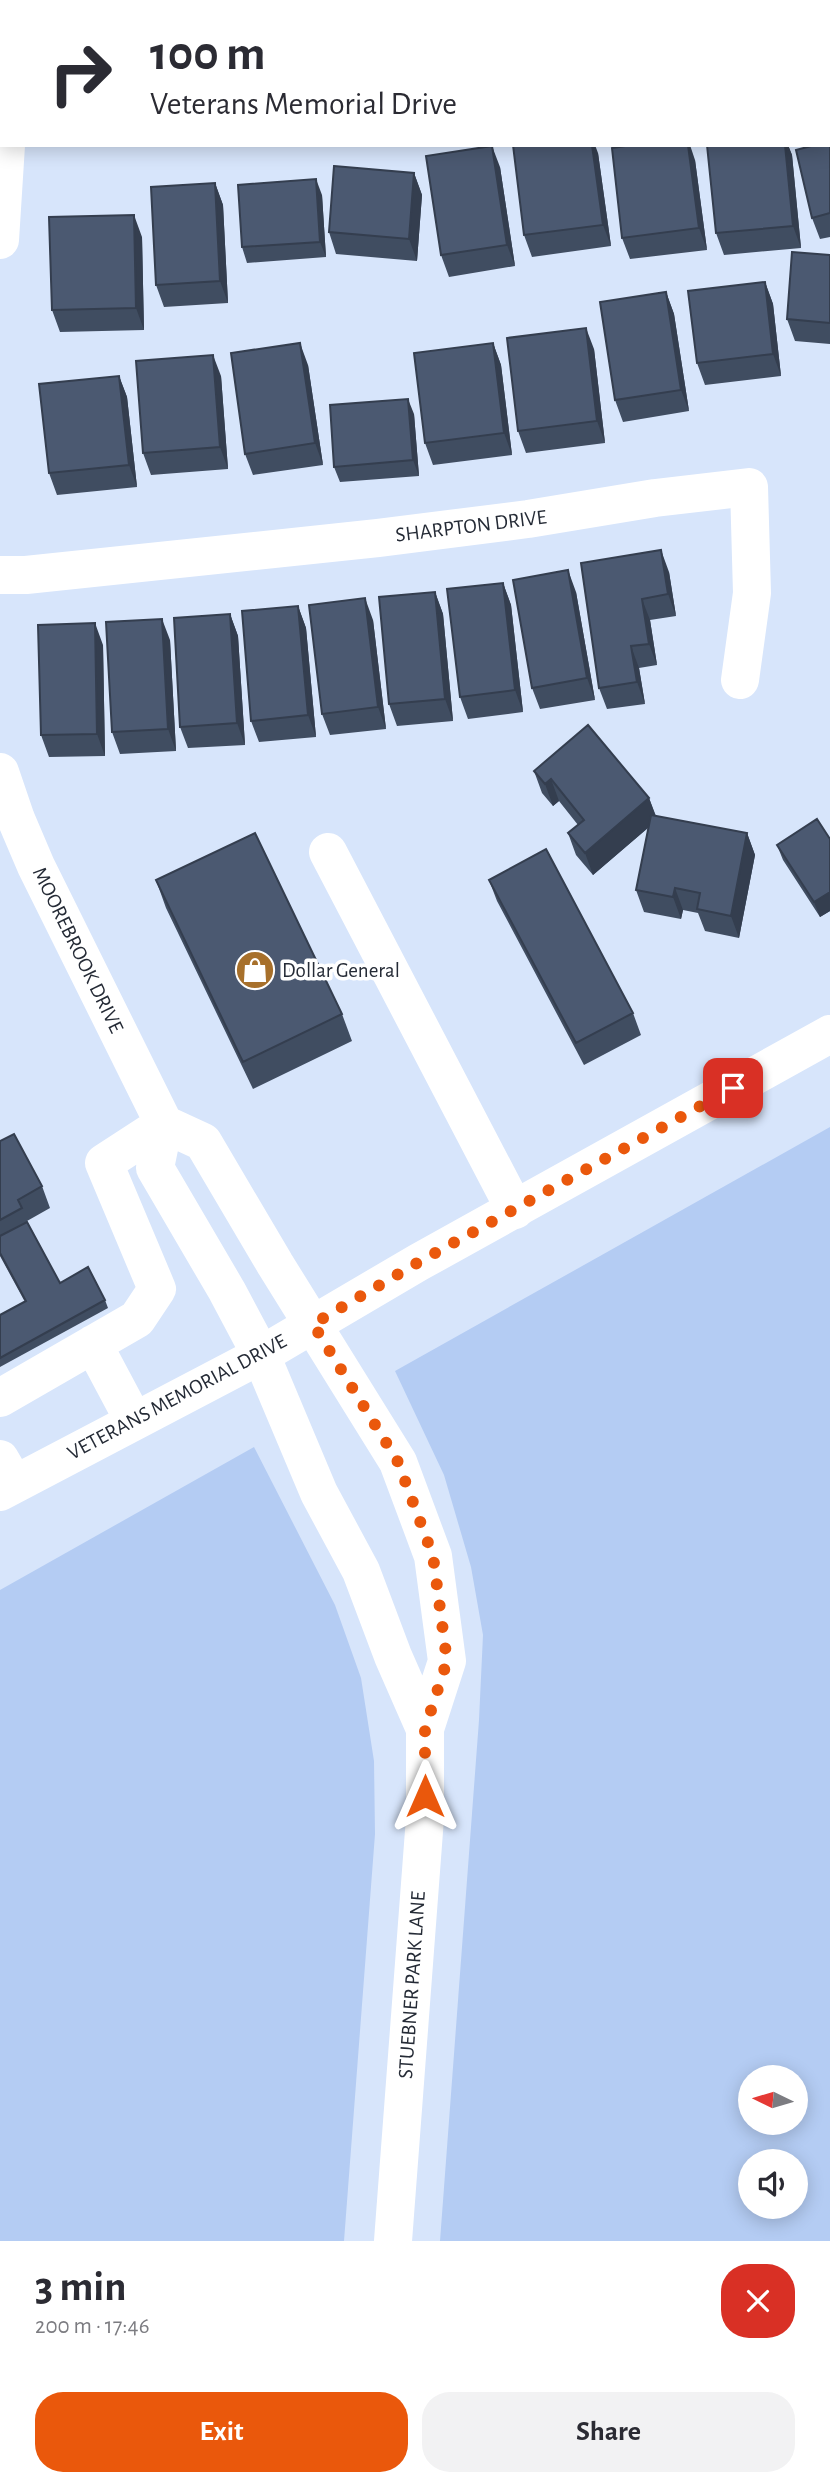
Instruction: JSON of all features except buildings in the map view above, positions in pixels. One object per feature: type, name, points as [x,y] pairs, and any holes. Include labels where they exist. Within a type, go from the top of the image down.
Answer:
[{"type":"street","points":[[0,240],[3,147]]},
{"type":"street","name":"SHARPTON DRIVE","points":[[0,575],[26,575],[378,538],[749,487],[752,593],[740,680]]},
{"type":"street","name":"MOOREBROOK DRIVE","points":[[0,772],[36,866],[164,1124]]},
{"type":"street","points":[[328,852],[514,1210]]},
{"type":"street","name":"VETERANS MEMORIAL DRIVE","points":[[5,1478],[134,1421],[261,1355],[830,1034]]},
{"type":"street","points":[[164,1124],[203,1142],[313,1324]]},
{"type":"street","points":[[0,1398],[137,1319],[157,1289],[104,1163],[164,1124]]},
{"type":"street","points":[[164,1124],[155,1168],[261,1355]]},
{"type":"street","name":"STUEBNER PARK LANE","points":[[313,1324],[398,1462],[433,1556],[447,1661],[425,1729],[425,1818],[393,2241]]},
{"type":"street","points":[[93,1343],[134,1421]]},
{"type":"street","name":"STUEBNER PARK LANE","points":[[261,1355],[319,1493],[361,1571],[393,1656],[425,1729]]},
{"type":"shaded area","points":[[830,1127],[830,2241],[440,2241],[483,1635],[471,1567],[444,1475],[395,1371]]},
{"type":"shaded area","points":[[254,1447],[335,1605],[361,1678],[374,1761],[375,1834],[344,2241],[0,2241],[0,1590]]},
{"type":"place","name":"Dollar General","points":[[255,970]]},
{"type":"route","points":[[425,1796],[425,1729],[447,1661],[433,1556],[398,1462],[313,1324],[419,1262],[733,1088]]}]
